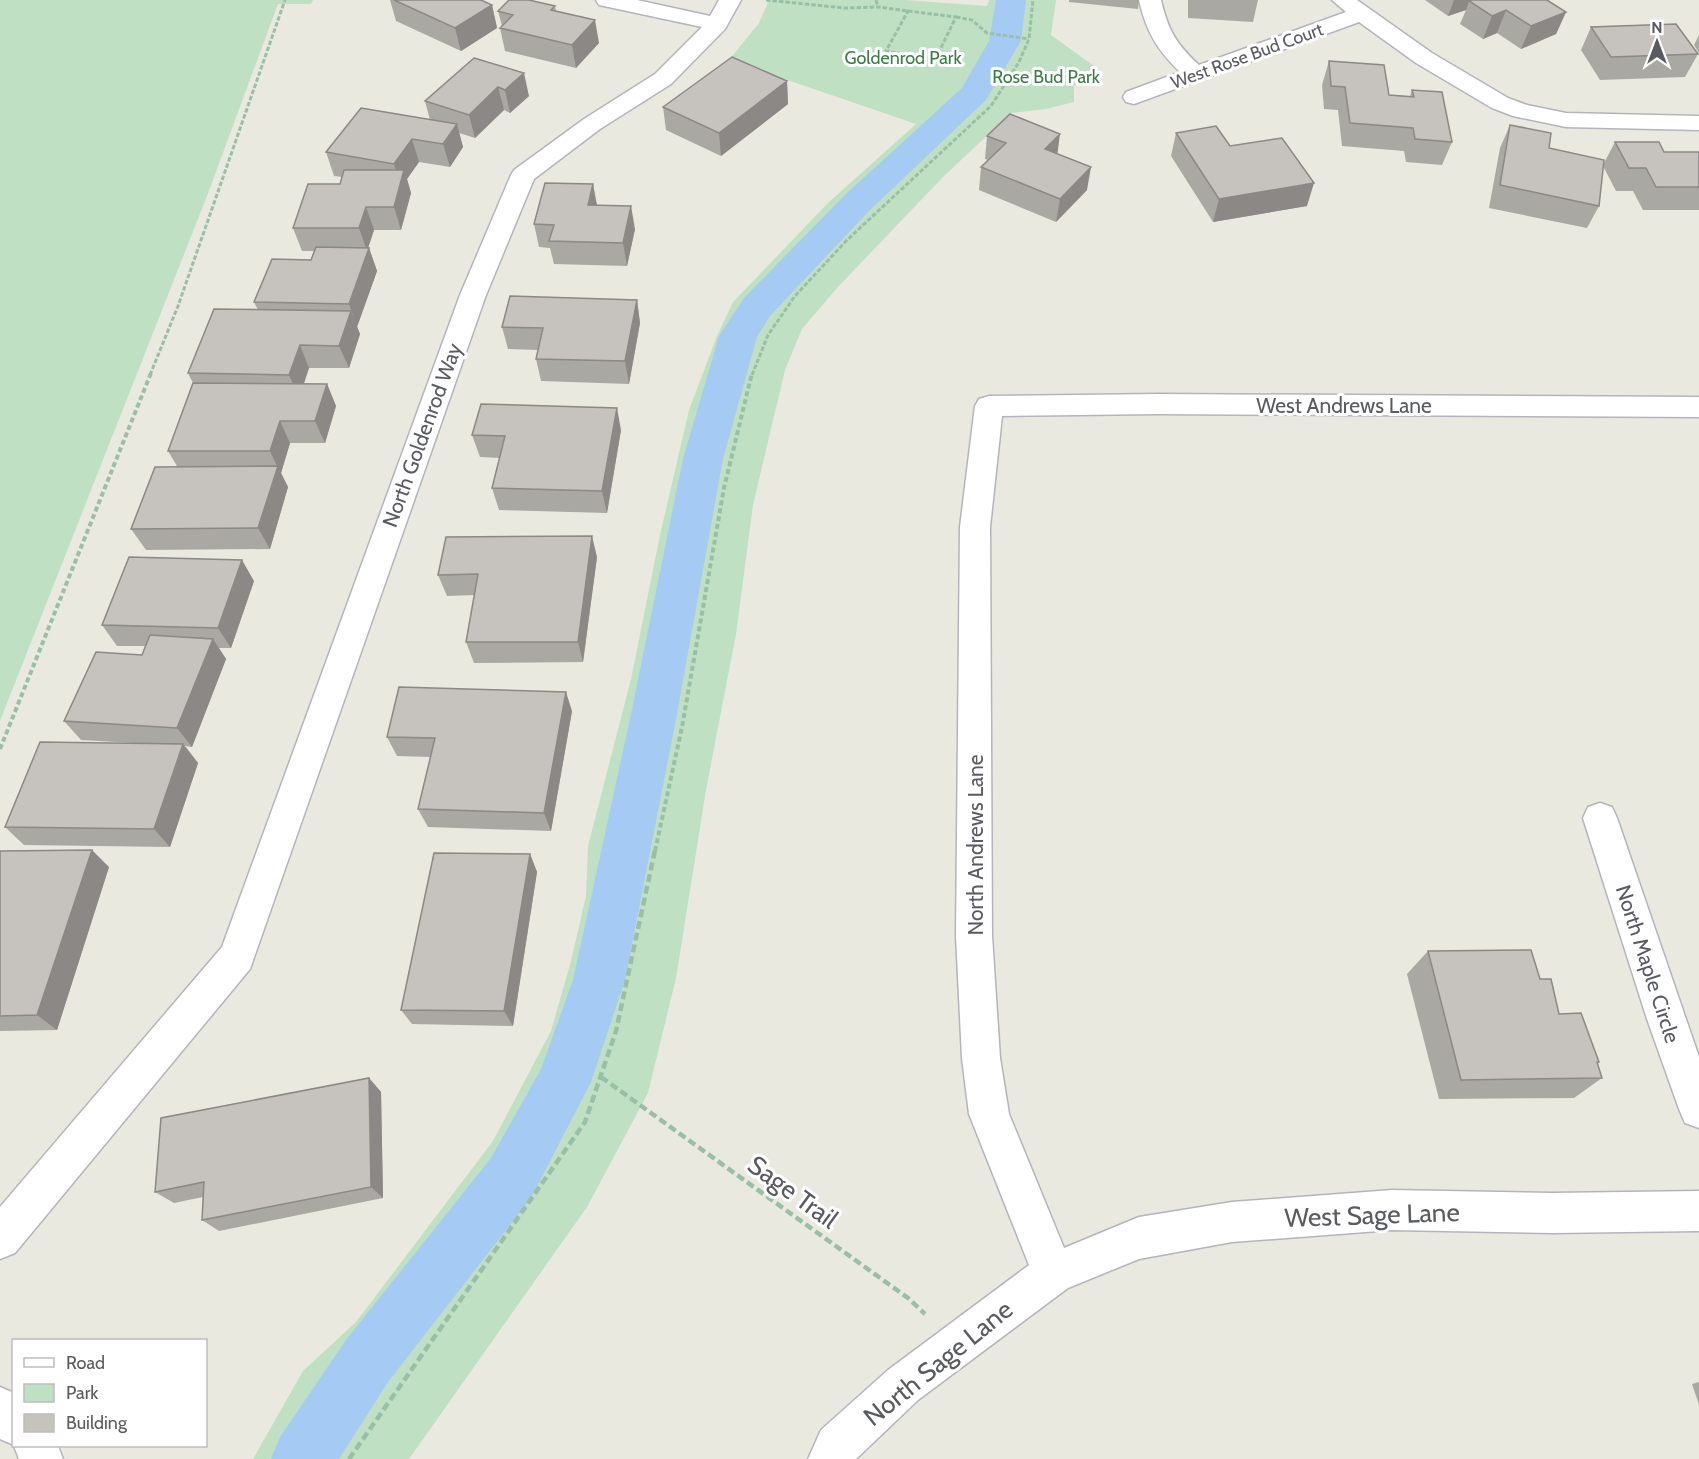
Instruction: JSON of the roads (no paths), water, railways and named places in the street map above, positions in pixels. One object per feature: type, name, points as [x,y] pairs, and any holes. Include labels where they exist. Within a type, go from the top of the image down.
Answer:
[{"type":"street","points":[[607,0],[723,12]]},
{"type":"street","points":[[1150,0],[1156,27],[1179,59],[1196,75]]},
{"type":"street","points":[[1352,7],[1424,58],[1500,103],[1521,111],[1574,121],[1699,123]]},
{"type":"street","name":"West Rose Bud Court","points":[[1134,97],[1196,75],[1352,7]]},
{"type":"street","name":"North Goldenrod Way","points":[[0,1238],[237,957],[473,295],[523,175],[592,124],[663,79],[723,12]]},
{"type":"street","name":"West Andrews Lane","points":[[988,406],[1158,404],[1699,407]]},
{"type":"street","name":"North Andrews Lane","points":[[988,406],[975,527],[974,936],[981,1058],[989,1114],[1053,1273]]},
{"type":"street","name":"North Maple Circle","points":[[1600,818],[1666,1019],[1699,1109]]},
{"type":"street","name":"West Sage Lane","points":[[1053,1273],[1138,1238],[1232,1222],[1392,1210],[1553,1213],[1699,1211]]},
{"type":"street","name":"North Sage Lane","points":[[830,1459],[837,1446],[903,1385],[1053,1273]]},
{"type":"street","points":[[0,1409],[12,1421]]},
{"type":"waterway","points":[[302,1459],[367,1361],[511,1178],[564,1082],[599,980],[653,719],[703,459],[738,336],[757,307],[858,202],[975,93],[1005,41],[1011,0]]},
{"type":"park label","name":"Goldenrod Park","points":[[903,58]]},
{"type":"park label","name":"Rose Bud Park","points":[[1046,77]]}]
